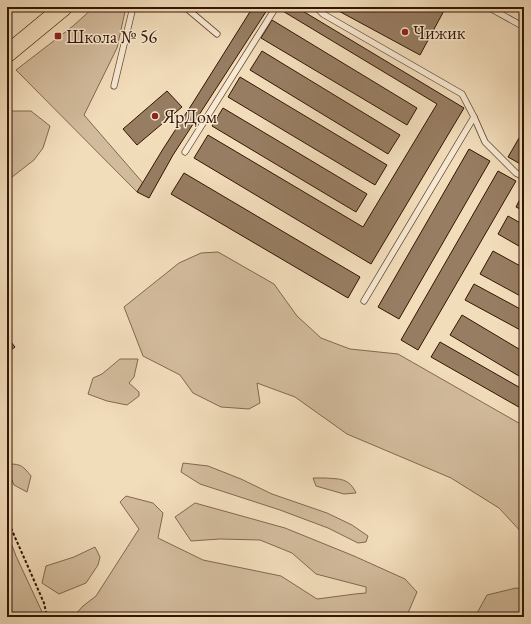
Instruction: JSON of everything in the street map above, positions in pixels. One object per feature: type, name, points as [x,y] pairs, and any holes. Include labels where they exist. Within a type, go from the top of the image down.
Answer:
[{"type":"main road","points":[[7,40],[47,7]]},
{"type":"main road","points":[[7,54],[64,7]]},
{"type":"lane","points":[[114,86],[133,7]]},
{"type":"lane","points":[[185,7],[217,34]]},
{"type":"lane","points":[[185,152],[276,7]]},
{"type":"lane","points":[[316,7],[323,14],[462,94],[485,142],[516,173],[524,177]]},
{"type":"lane","points":[[488,7],[524,27]]},
{"type":"lane","points":[[364,301],[474,117]]},
{"type":"path","points":[[7,519],[44,603],[47,617]]},
{"type":"shaded area","points":[[94,7],[126,7],[117,48],[84,115],[143,183],[137,192],[16,70],[73,26]]},
{"type":"shaded area","points":[[7,111],[31,111],[50,126],[43,148],[34,160],[7,181]]},
{"type":"shaded area","points":[[218,252],[274,284],[297,316],[321,338],[350,349],[398,354],[524,426],[524,535],[499,508],[451,478],[347,434],[295,397],[257,383],[260,403],[249,409],[221,407],[193,393],[180,375],[143,356],[124,307],[179,263],[201,253]]},
{"type":"shaded area","points":[[120,359],[138,359],[134,377],[129,383],[139,392],[139,396],[127,405],[107,401],[88,394],[93,378],[102,374]]},
{"type":"shaded area","points":[[183,463],[208,466],[241,479],[272,494],[327,513],[352,525],[368,536],[366,542],[358,543],[328,528],[280,510],[200,484],[181,472]]},
{"type":"shaded area","points":[[9,464],[22,466],[31,476],[27,492],[14,485],[8,471]]},
{"type":"shaded area","points":[[313,478],[344,480],[350,484],[356,493],[344,494],[316,486]]},
{"type":"shaded area","points":[[126,496],[153,503],[163,513],[158,538],[203,560],[281,576],[317,599],[366,593],[366,587],[316,574],[292,553],[260,540],[220,539],[191,541],[175,517],[195,503],[285,528],[354,556],[405,579],[417,592],[408,613],[414,617],[73,617],[83,606],[96,596],[139,529],[120,502]]},
{"type":"shaded area","points":[[7,532],[16,556],[43,614],[43,617],[7,617]]},
{"type":"shaded area","points":[[95,547],[100,557],[98,565],[86,583],[59,594],[42,583],[46,566],[74,557]]},
{"type":"shaded area","points":[[516,588],[524,589],[524,617],[483,617],[477,613],[487,595]]},
{"type":"building","points":[[253,7],[269,7],[173,155],[149,198],[137,192],[163,149]]},
{"type":"building","points":[[282,7],[296,7],[464,108],[371,264],[194,158],[208,135],[363,227],[437,104],[281,10]]},
{"type":"building","name":"Чижик","points":[[336,7],[446,7],[420,55],[335,9]]},
{"type":"building","points":[[272,20],[417,108],[407,125],[261,38]]},
{"type":"building","points":[[262,51],[400,135],[388,154],[250,70]]},
{"type":"building","points":[[240,77],[387,165],[375,185],[228,97]]},
{"type":"building","name":"ЯрДом","points":[[167,91],[182,107],[137,145],[123,129]]},
{"type":"building","points":[[223,108],[367,194],[356,212],[212,126]]},
{"type":"building","points":[[522,133],[524,135],[524,166],[508,157]]},
{"type":"building","points":[[469,149],[490,161],[399,319],[378,307]]},
{"type":"building","points":[[498,171],[516,181],[418,350],[401,340]]},
{"type":"building","points":[[184,173],[360,277],[348,298],[171,194]]},
{"type":"building","points":[[524,191],[524,211],[516,207]]},
{"type":"building","points":[[508,216],[524,225],[524,249],[498,234]]},
{"type":"building","points":[[493,251],[524,268],[524,298],[480,274]]},
{"type":"building","points":[[474,284],[524,311],[524,332],[465,300]]},
{"type":"building","points":[[462,315],[524,352],[524,379],[450,335]]},
{"type":"building","points":[[7,337],[15,347],[7,353]]},
{"type":"building","points":[[440,342],[524,390],[524,410],[431,357]]},
{"type":"place","name":"Чижик","points":[[405,32]]},
{"type":"place","name":"Школа № 56","points":[[58,36]]},
{"type":"place","name":"ЯрДом","points":[[155,116]]}]
